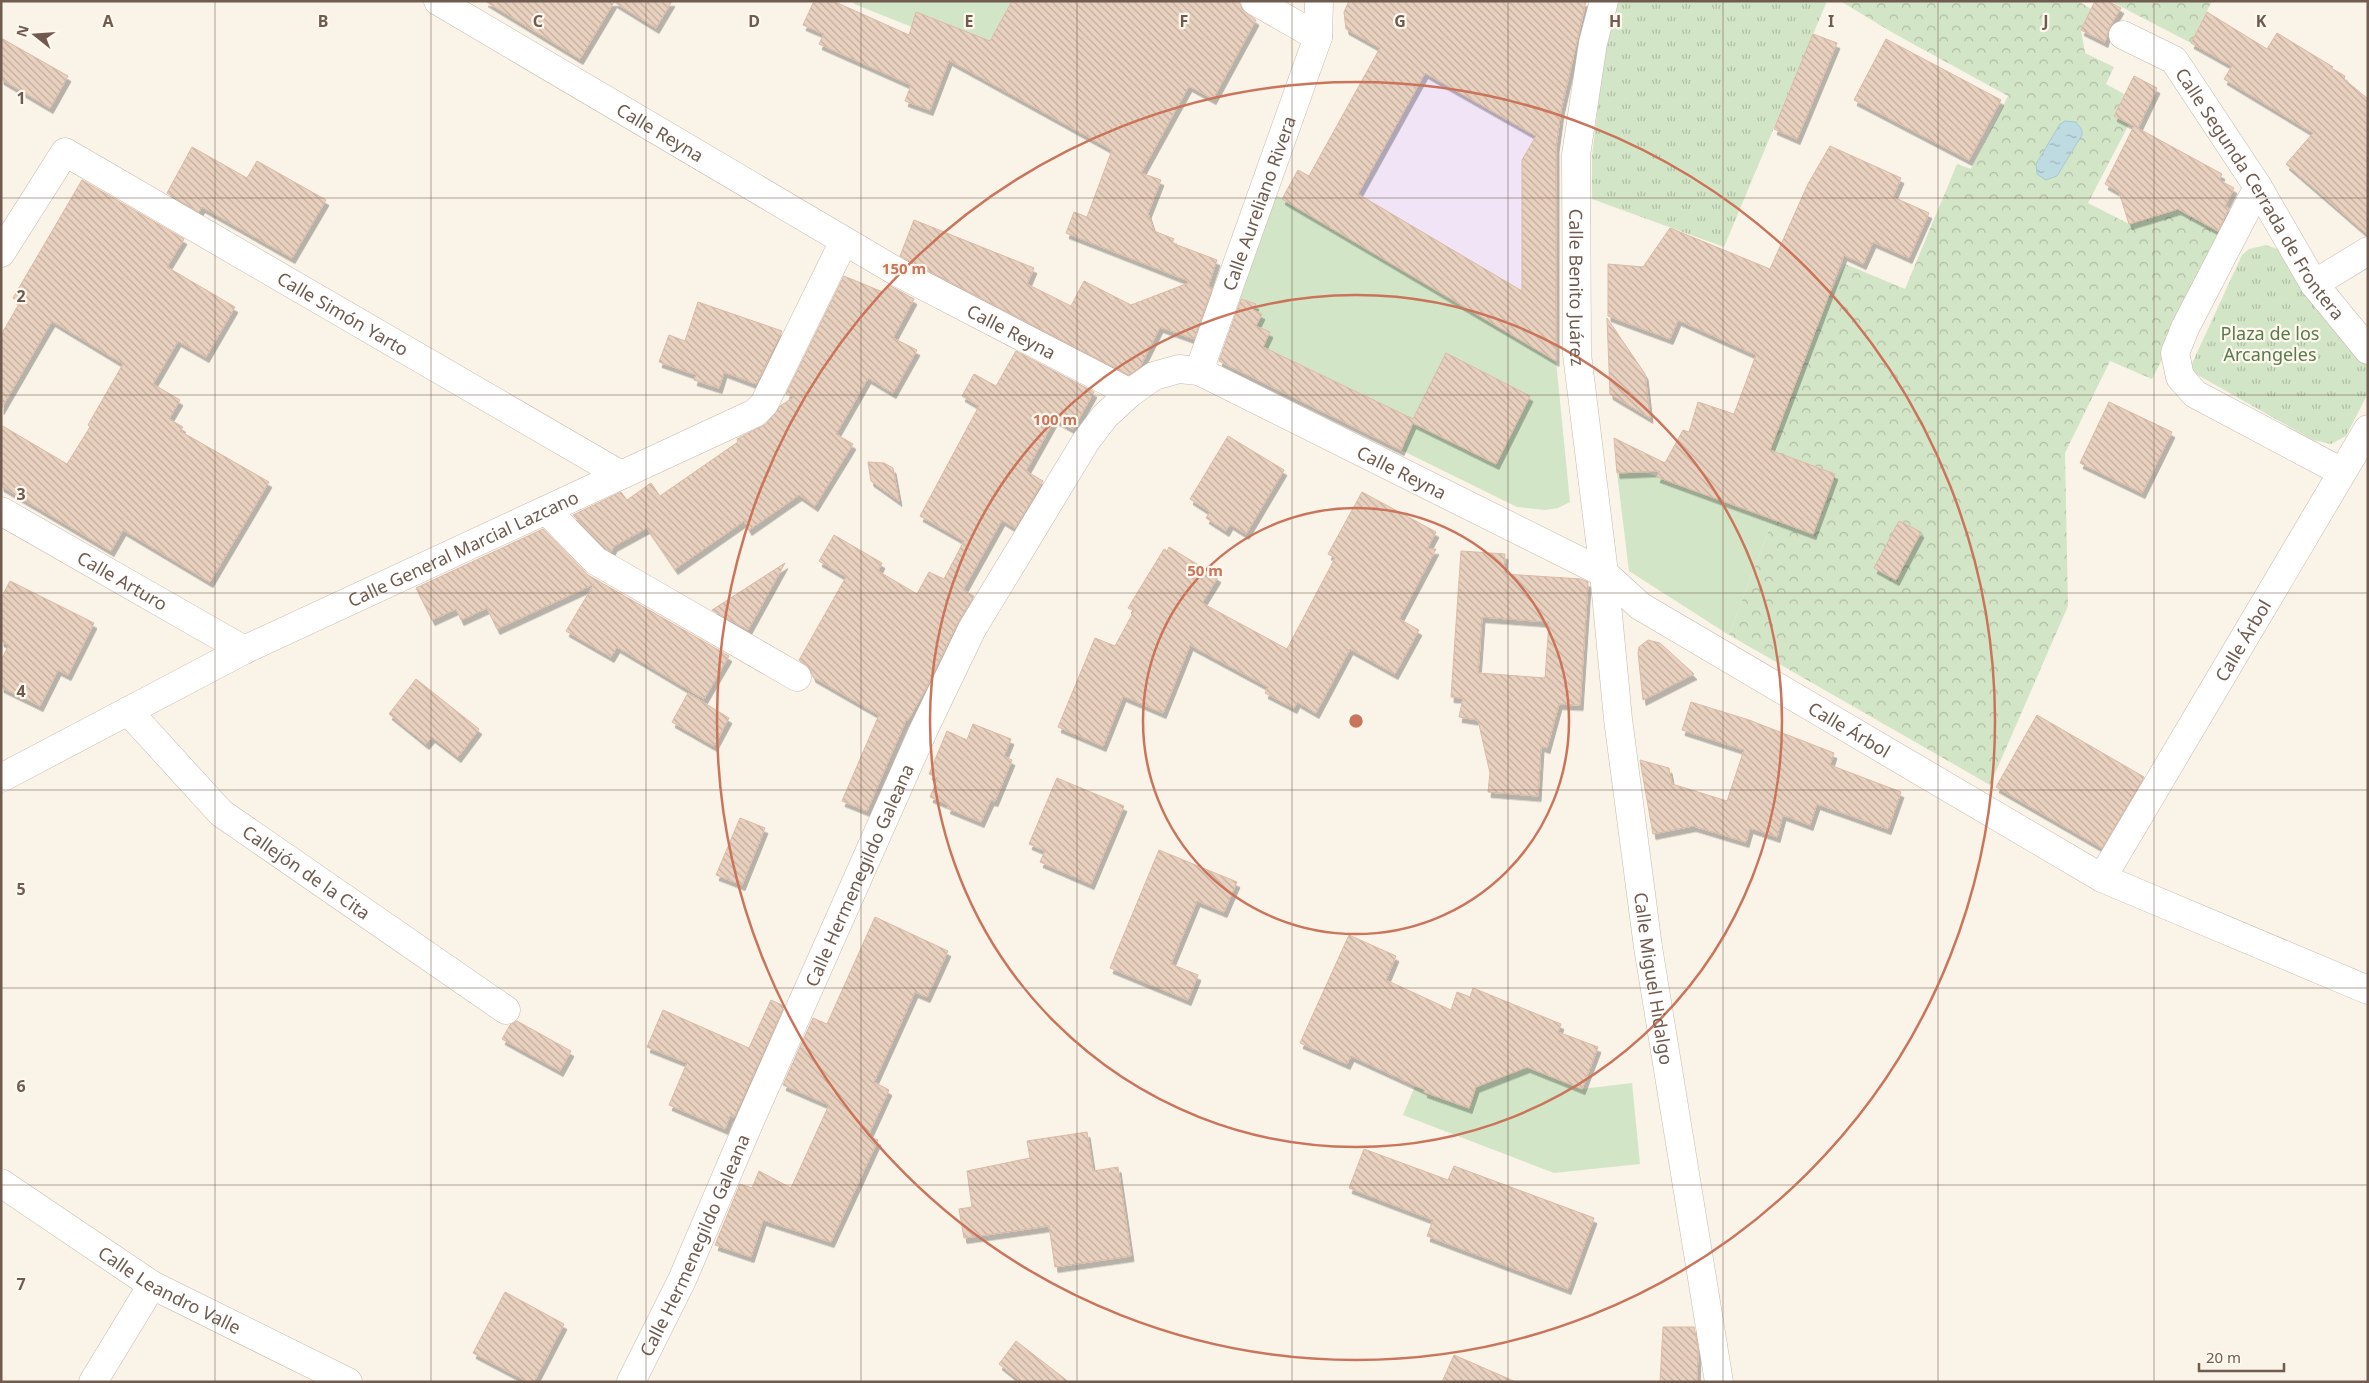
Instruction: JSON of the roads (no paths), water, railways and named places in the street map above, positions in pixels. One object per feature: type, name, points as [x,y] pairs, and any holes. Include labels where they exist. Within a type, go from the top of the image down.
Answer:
[{"type":"street","name":"Calle Reyna","points":[[438,1],[899,273],[1130,393],[1154,376],[1167,371],[1199,371],[1604,573]]},
{"type":"street","points":[[1255,1],[1318,37]]},
{"type":"street","name":"Calle Aureliano Rivera","points":[[1199,371],[1318,37],[1319,1]]},
{"type":"street","name":"Calle Benito Juárez","points":[[1604,1],[1593,43],[1576,155],[1577,354],[1604,573]]},
{"type":"street","name":"Calle Segunda Cerrada de Frontera","points":[[2123,35],[2174,60],[2258,187],[2314,284],[2368,350]]},
{"type":"street","name":"Calle Simón Yarto","points":[[1,253],[65,152],[621,475]]},
{"type":"street","points":[[2258,187],[2185,328],[2176,353],[2177,367],[2180,377],[2195,394],[2342,472]]},
{"type":"street","name":"Calle General Marcial Lazcano","points":[[1,778],[244,650],[743,419],[760,409],[844,241]]},
{"type":"street","points":[[2314,284],[2368,251]]},
{"type":"street","name":"Calle Hermenegildo Galeana","points":[[632,1382],[682,1280],[752,1114],[920,738],[972,629],[1086,441],[1105,416],[1130,393]]},
{"type":"street","name":"Calle Árbol","points":[[2102,878],[2368,429]]},
{"type":"street","points":[[546,510],[596,561],[797,677]]},
{"type":"street","name":"Calle Arturo","points":[[1,511],[244,650]]},
{"type":"street","name":"Calle Árbol","points":[[1604,573],[1640,606],[2102,878],[2368,990]]},
{"type":"street","name":"Calle Miguel Hidalgo","points":[[1604,573],[1618,719],[1648,947],[1719,1382]]},
{"type":"street","name":"Callejón de la Cita","points":[[128,711],[221,813],[506,1010]]},
{"type":"street","name":"Calle Leandro Valle","points":[[1,1183],[152,1285],[348,1382]]},
{"type":"street","points":[[93,1382],[152,1285]]},
{"type":"water","points":[[2065,121],[2076,122],[2082,130],[2082,135],[2057,176],[2046,180],[2037,174],[2036,164],[2060,124]]},
{"type":"park label","name":"Plaza de los Arcangeles","points":[[2270,343]]}]
